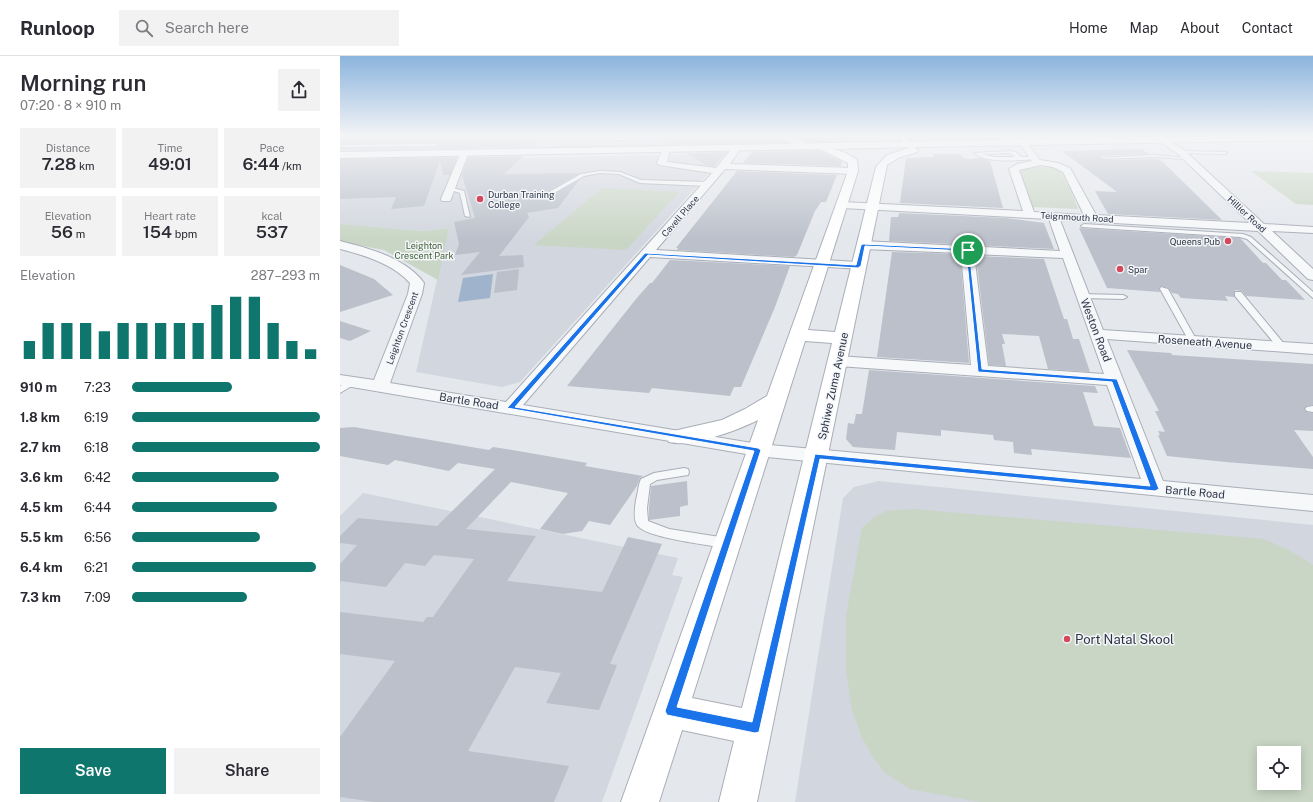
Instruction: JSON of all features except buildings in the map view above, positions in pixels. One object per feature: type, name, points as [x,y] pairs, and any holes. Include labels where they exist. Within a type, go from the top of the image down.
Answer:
[{"type":"street","points":[[446,198],[457,170]]},
{"type":"street","name":"Cavell Place","points":[[511,408],[720,170]]},
{"type":"street","points":[[640,802],[821,264],[842,205],[862,170]]},
{"type":"street","name":"Sphiwe Zuma Avenue","points":[[738,802],[873,206],[863,170]]},
{"type":"street","points":[[1014,170],[1029,214]]},
{"type":"street","points":[[1067,170],[1088,222]]},
{"type":"street","name":"Hillier Road","points":[[1200,170],[1311,273]]},
{"type":"street","name":"Teignmouth Road","points":[[842,205],[1029,214],[1053,216],[1088,222],[1259,226],[1313,230]]},
{"type":"street","name":"Weston Road","points":[[1053,216],[1155,489]]},
{"type":"street","name":"Leighton Crescent","points":[[340,245],[364,252],[390,264],[405,273],[416,283],[416,294],[380,387]]},
{"type":"street","points":[[646,254],[821,264],[861,256],[968,250],[1068,255]]},
{"type":"street","points":[[968,250],[980,371]]},
{"type":"street","name":"Roseneath Avenue","points":[[1097,334],[1313,349]]},
{"type":"street","points":[[798,335],[843,338]]},
{"type":"street","points":[[838,361],[1115,380]]},
{"type":"street","name":"Bartle Road","points":[[344,384],[380,387],[758,450],[1313,503]]},
{"type":"street","points":[[677,437],[717,430],[740,422],[758,412],[777,398]]},
{"type":"street","points":[[670,711],[755,728]]},
{"type":"lane","points":[[547,194],[583,175],[600,172],[620,172],[640,181],[707,184]]},
{"type":"lane","points":[[450,188],[462,192],[468,216]]},
{"type":"lane","points":[[1088,222],[1241,235],[1249,238],[1313,296]]},
{"type":"lane","points":[[1164,289],[1193,341]]},
{"type":"lane","points":[[1238,294],[1282,347]]},
{"type":"lane","points":[[1083,296],[1123,297]]},
{"type":"lane","points":[[684,472],[654,477],[645,482],[641,508],[642,523],[651,528],[673,534],[726,543]]},
{"type":"shaded area","points":[[340,170],[712,170],[520,382],[502,387],[416,372],[449,228],[424,231],[340,224]]},
{"type":"shaded area","name":"Port Natal Skool","points":[[879,481],[1313,525],[1313,802],[795,802],[843,498],[854,487]]},
{"type":"shaded area","points":[[363,493],[678,558],[672,575],[683,577],[602,802],[340,802],[340,516]]},
{"type":"green space","points":[[1019,170],[1059,170],[1071,191],[1078,209],[1033,207]]},
{"type":"green space","points":[[1251,171],[1313,173],[1313,205],[1296,204]]},
{"type":"green space","points":[[602,188],[679,192],[626,250],[534,245]]},
{"type":"green space","name":"Leighton Crescent Park","points":[[340,224],[424,231],[449,228],[438,280],[384,250],[340,242]]},
{"type":"green space","name":"Port Natal Skool","points":[[913,509],[1264,539],[1289,550],[1313,565],[1313,802],[979,802],[910,789],[885,773],[873,757],[862,738],[852,710],[846,671],[846,616],[862,528],[873,518],[886,511]]},
{"type":"water","points":[[493,274],[490,298],[458,302],[463,278]]},
{"type":"place","name":"Durban Training College","points":[[480,199]]},
{"type":"place","name":"Queens Pub","points":[[1228,241]]},
{"type":"place","name":"Spar","points":[[1120,269]]},
{"type":"place","name":"Port Natal Skool","points":[[1067,639]]},
{"type":"route","points":[[863,245],[968,250],[980,371],[1115,380],[1155,489],[817,456],[755,728],[670,711],[758,450],[511,408],[646,254],[858,266],[863,245]]}]
